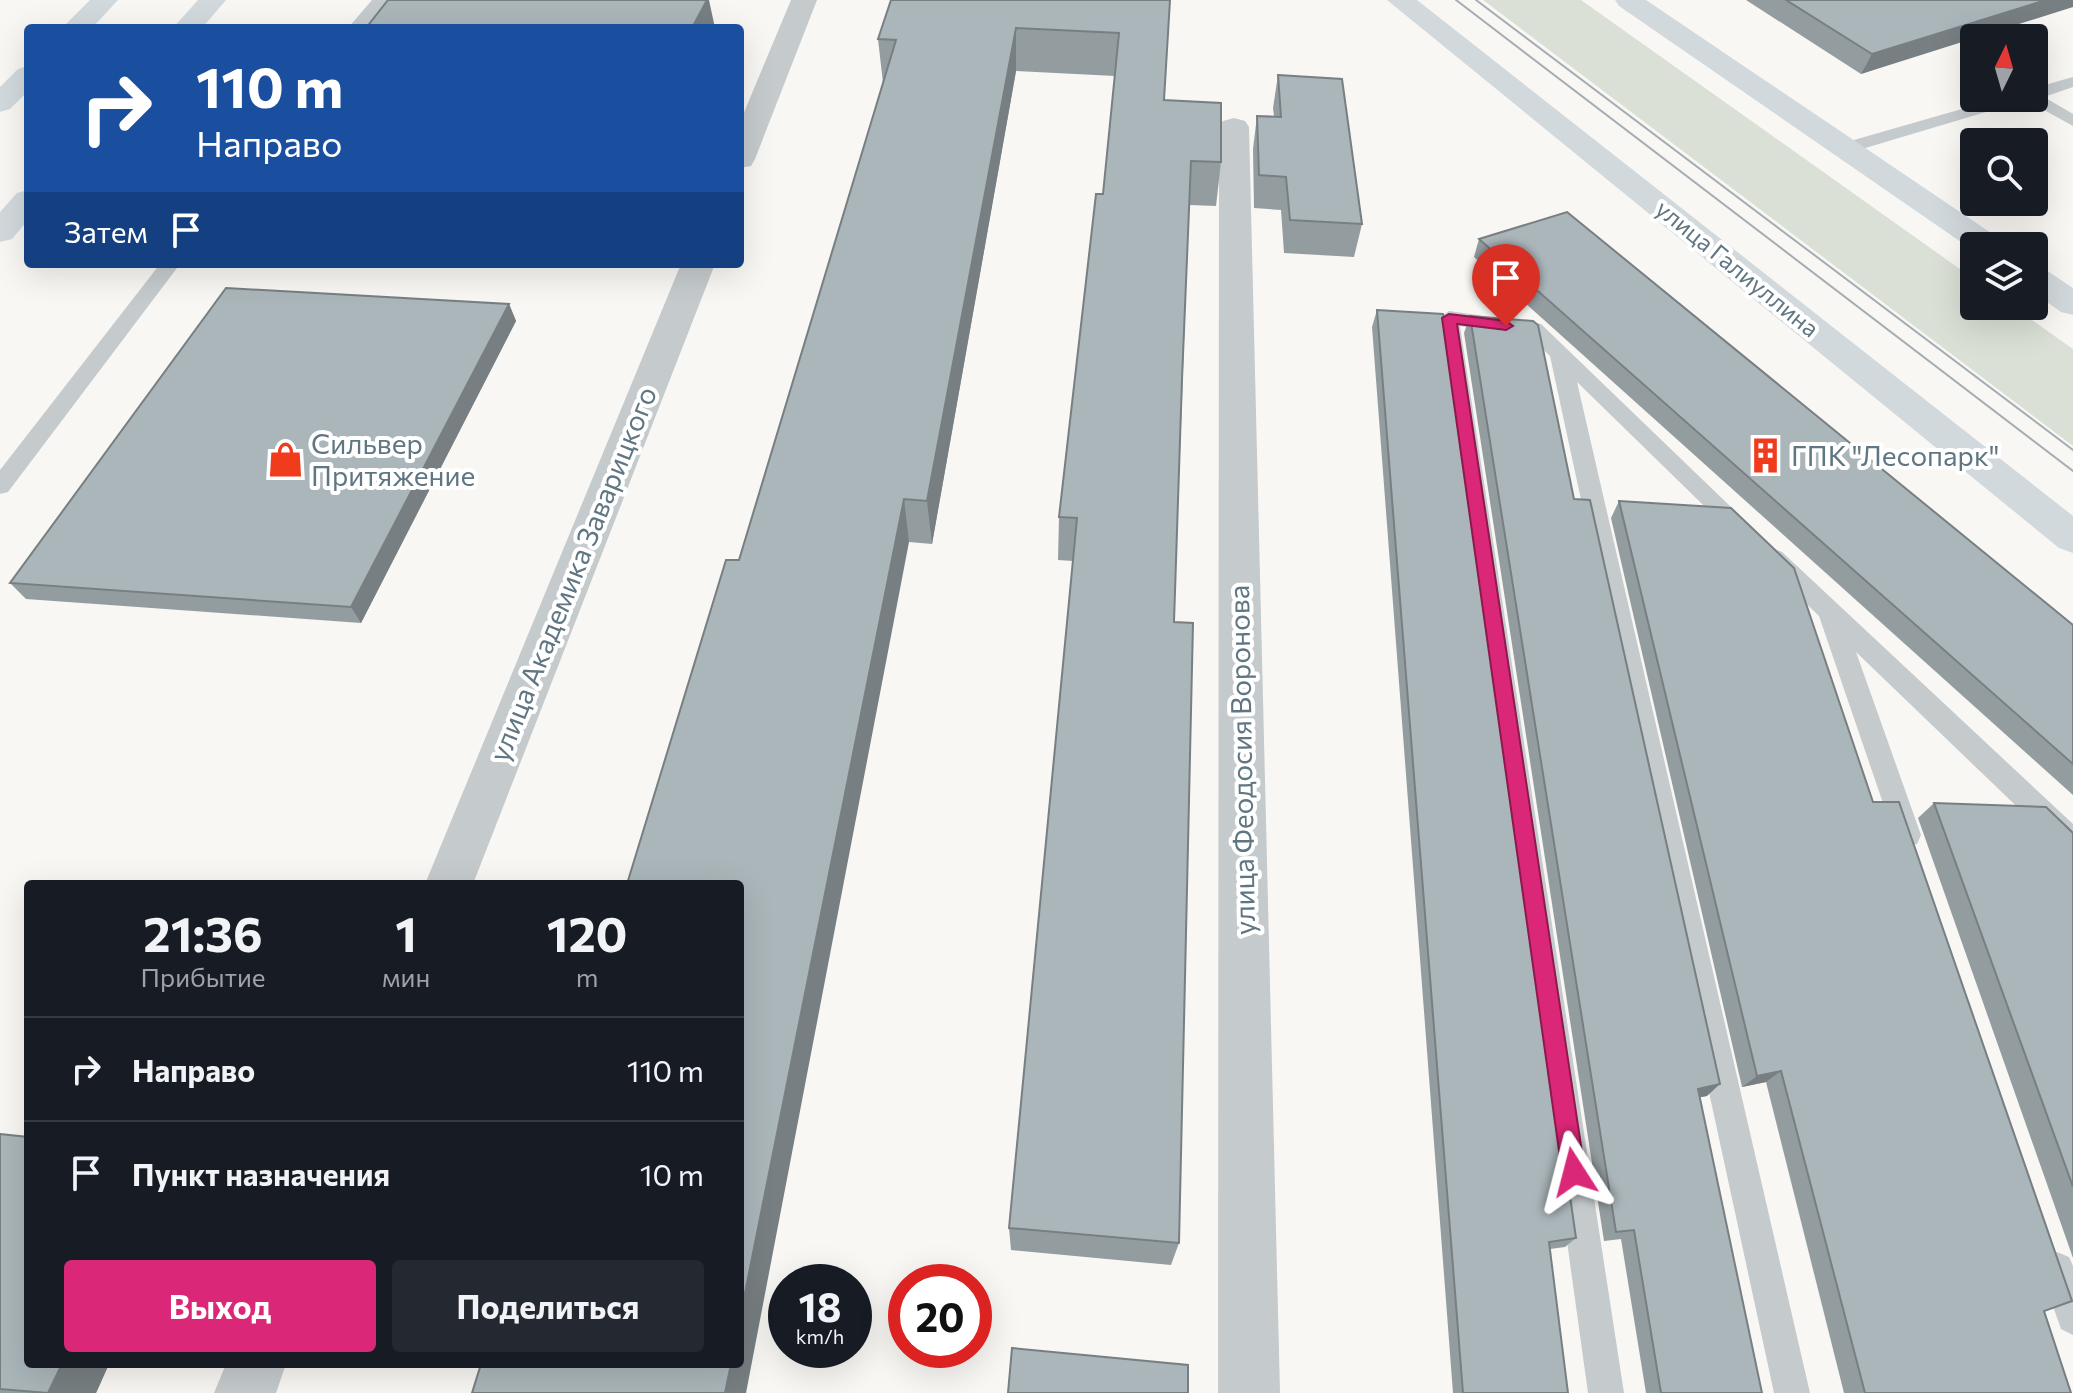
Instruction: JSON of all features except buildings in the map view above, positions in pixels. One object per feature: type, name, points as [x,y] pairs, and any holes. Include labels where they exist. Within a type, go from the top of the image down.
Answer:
[{"type":"main road","points":[[80,24],[105,0]]},
{"type":"main road","points":[[191,24],[213,0]]},
{"type":"main road","name":"улица Галиуллина","points":[[1400,0],[2073,538]]},
{"type":"main road","points":[[1628,0],[1968,232]]},
{"type":"main road","points":[[0,103],[24,79]]},
{"type":"main road","points":[[0,232],[24,205]]},
{"type":"main road","points":[[2048,287],[2073,304]]},
{"type":"street","points":[[744,149],[804,0]]},
{"type":"street","name":"улица Феодосия Воронова","points":[[1234,127],[1249,1393]]},
{"type":"street","name":"улица Академика Заварицкого","points":[[451,880],[696,268]]},
{"type":"street","points":[[245,1393],[254,1368]]},
{"type":"lane","points":[[360,24],[381,0]]},
{"type":"lane","points":[[2048,91],[2073,82]]},
{"type":"lane","points":[[2048,105],[2073,121]]},
{"type":"lane","points":[[1846,148],[1971,112]]},
{"type":"lane","points":[[0,486],[167,268]]},
{"type":"lane","points":[[1606,1393],[1449,318],[1534,329],[2073,842]]},
{"type":"lane","points":[[1560,356],[1792,1393]]},
{"type":"lane","points":[[1830,612],[1918,867]]},
{"type":"lane","points":[[2047,1242],[2073,1317]]},
{"type":"shaded area","points":[[1483,0],[1581,0],[1960,269],[1960,320],[2032,320],[2073,349],[2073,446]]},
{"type":"tram line","points":[[1456,0],[2073,471]]},
{"type":"tram line","points":[[1476,0],[2073,450]]},
{"type":"place","name":"ГПК \"Лесопарк\"","points":[[1765,456]]},
{"type":"place","name":"Сильвер Притяжение","points":[[285,460]]},
{"type":"route","points":[[1506,326],[1449,318],[1574,1172]]}]
